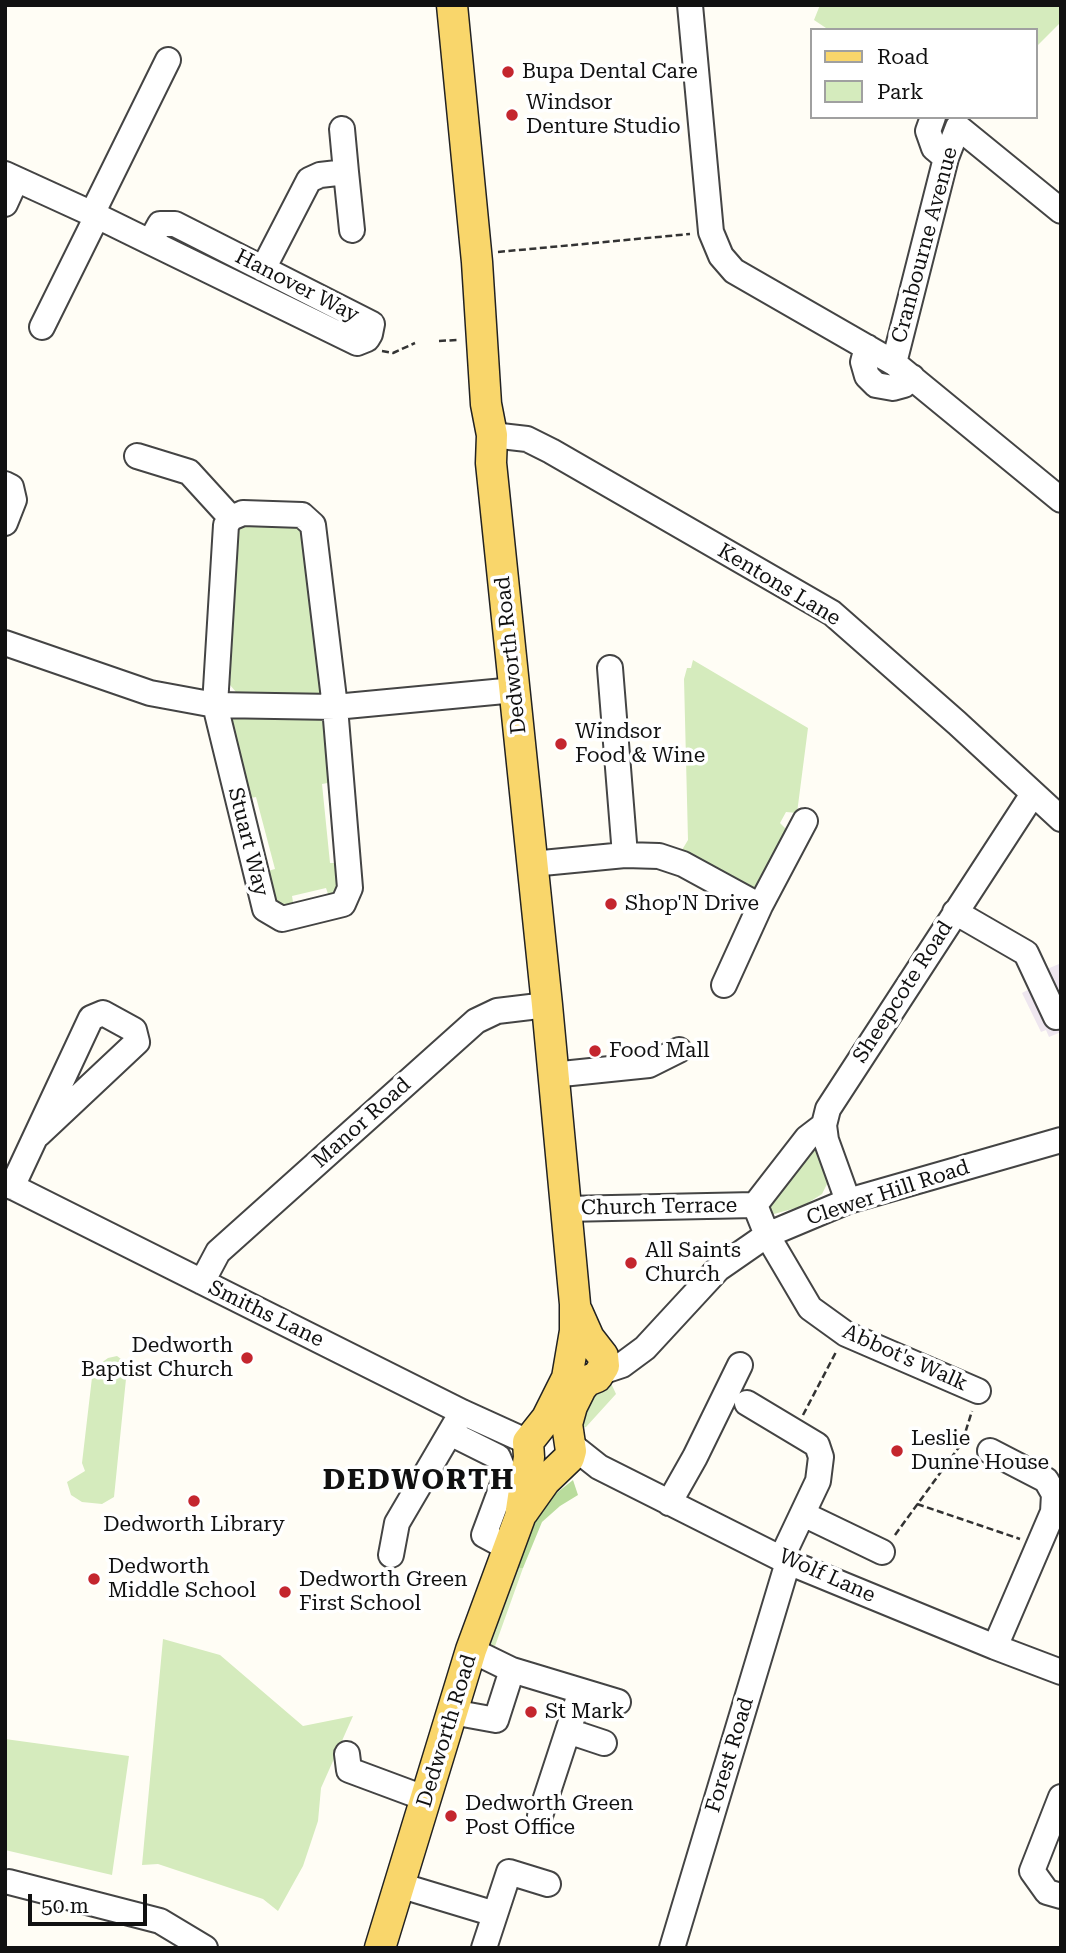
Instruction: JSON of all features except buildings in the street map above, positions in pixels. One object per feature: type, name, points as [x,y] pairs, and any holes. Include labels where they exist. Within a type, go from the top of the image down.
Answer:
[{"type":"main road","name":"Dedworth Road","points":[[380,1948],[471,1650],[520,1517],[534,1495],[551,1449],[567,1424],[587,1361],[575,1331],[575,1304],[547,1005],[491,463],[492,435],[486,404],[476,255],[452,5]]},
{"type":"street","points":[[690,5],[711,232],[721,256],[734,271],[903,370],[1061,500]]},
{"type":"street","points":[[42,327],[168,60]]},
{"type":"street","points":[[932,119],[928,131],[934,148],[946,158]]},
{"type":"street","points":[[956,122],[1060,210]]},
{"type":"street","name":"Cranbourne Avenue","points":[[903,370],[946,158],[956,122]]},
{"type":"street","points":[[342,129],[352,230]]},
{"type":"street","points":[[263,269],[307,183],[320,175],[346,172]]},
{"type":"street","points":[[5,204],[11,177]]},
{"type":"street","name":"Hanover Way","points":[[11,177],[357,342],[367,339],[372,324],[175,224],[160,224],[150,242]]},
{"type":"street","name":"Kentons Lane","points":[[492,435],[527,439],[551,451],[832,613],[1061,819]]},
{"type":"street","points":[[136,456],[189,472],[231,519]]},
{"type":"street","points":[[5,484],[11,487],[14,500],[5,523]]},
{"type":"street","points":[[215,705],[226,525],[243,513],[302,515],[313,525],[335,707]]},
{"type":"street","points":[[5,643],[150,693],[215,705],[335,707],[515,690]]},
{"type":"street","points":[[610,668],[625,855]]},
{"type":"street","name":"Stuart Way","points":[[215,705],[265,909],[282,919],[343,904],[350,888],[335,707]]},
{"type":"street","name":"Sheepcote Road","points":[[824,1125],[828,1109],[1034,794]]},
{"type":"street","points":[[723,985],[760,906],[805,821]]},
{"type":"street","points":[[532,864],[625,855],[659,856],[683,864],[760,906]]},
{"type":"street","points":[[955,912],[1026,953],[1056,1017]]},
{"type":"street","name":"Manor Road","points":[[202,1282],[218,1252],[476,1021],[496,1012],[547,1005]]},
{"type":"street","points":[[9,1185],[38,1134],[91,1018],[103,1013],[134,1030],[137,1042],[38,1134]]},
{"type":"street","points":[[552,1075],[649,1065],[679,1050]]},
{"type":"street","points":[[755,1205],[807,1138],[824,1125],[826,1140],[848,1201]]},
{"type":"street","name":"Clewer Hill Road","points":[[587,1361],[636,1354],[645,1348],[718,1269],[767,1235],[848,1201],[1061,1140]]},
{"type":"street","name":"Smiths Lane","points":[[9,1185],[202,1282],[456,1422],[551,1449]]},
{"type":"street","name":"Church Terrace","points":[[564,1209],[755,1205]]},
{"type":"street","name":"Abbot's Walk","points":[[755,1205],[767,1235],[810,1308],[846,1334],[978,1391]]},
{"type":"street","points":[[669,1503],[740,1365]]},
{"type":"street","name":"Forest Road","points":[[671,1948],[785,1559],[818,1481],[821,1457],[817,1445],[747,1403]]},
{"type":"street","points":[[391,1555],[397,1523],[456,1422],[498,1457],[506,1476],[484,1535],[508,1548]]},
{"type":"street","name":"Wolf Lane","points":[[551,1449],[599,1466],[785,1559],[1061,1672]]},
{"type":"street","points":[[990,1451],[1046,1480],[1054,1494],[1053,1512],[995,1647]]},
{"type":"street","points":[[803,1514],[883,1552]]},
{"type":"street","points":[[471,1650],[512,1670],[618,1702]]},
{"type":"street","points":[[452,1713],[496,1720],[512,1670]]},
{"type":"street","points":[[540,1816],[581,1691]]},
{"type":"street","points":[[568,1731],[604,1742]]},
{"type":"street","points":[[347,1754],[349,1770],[427,1799]]},
{"type":"street","points":[[1061,1797],[1032,1871],[1047,1892],[1061,1896]]},
{"type":"street","points":[[484,1948],[509,1872],[548,1884]]},
{"type":"street","points":[[9,1882],[160,1922],[205,1948]]},
{"type":"street","points":[[399,1885],[495,1914]]},
{"type":"path","points":[[476,255],[711,232]]},
{"type":"path","points":[[367,339],[377,350],[393,353],[415,344]]},
{"type":"path","points":[[439,341],[457,340]]},
{"type":"path","points":[[795,1430],[846,1334]]},
{"type":"path","points":[[883,1552],[962,1443],[978,1391]]},
{"type":"path","points":[[918,1504],[1039,1545]]},
{"type":"shaded area","points":[[1059,964],[1061,1032],[1049,1037],[1046,1030],[1041,1032],[1022,993],[1033,987],[1035,980],[1047,969]]},
{"type":"green space","points":[[820,5],[1061,5],[1061,22],[1038,45],[1038,28],[826,28],[814,20]]},
{"type":"green space","points":[[245,522],[295,522],[307,531],[325,684],[319,694],[236,692],[230,685],[235,531]]},
{"type":"green space","points":[[693,660],[808,728],[797,813],[786,812],[780,823],[785,828],[787,837],[759,886],[752,888],[669,852],[682,850],[688,840],[684,679]]},
{"type":"green space","points":[[319,718],[327,726],[333,782],[322,784],[330,863],[341,863],[344,883],[330,900],[326,888],[292,896],[294,908],[285,909],[272,900],[264,872],[275,869],[256,797],[245,799],[228,730],[233,719]]},
{"type":"green space","points":[[817,1147],[828,1182],[822,1194],[803,1206],[763,1217],[796,1159],[806,1148]]},
{"type":"green space","points":[[117,1356],[125,1362],[127,1369],[114,1497],[102,1504],[82,1502],[71,1495],[67,1482],[85,1471],[82,1463],[93,1369],[108,1358]]},
{"type":"green space","points":[[610,1381],[616,1394],[586,1427],[575,1429],[581,1405]]},
{"type":"green space","points":[[573,1480],[578,1495],[542,1522],[523,1568],[518,1568],[532,1525],[549,1499]]},
{"type":"green space","points":[[518,1568],[523,1568],[495,1646],[488,1645],[504,1599]]},
{"type":"green space","points":[[163,1639],[220,1655],[303,1726],[353,1716],[321,1788],[318,1821],[303,1866],[278,1911],[263,1899],[158,1864],[142,1865]]},
{"type":"green space","points":[[5,1739],[129,1756],[112,1875],[5,1850]]},
{"type":"place","name":"Bupa Dental Care","points":[[508,72]]},
{"type":"place","name":"Windsor Denture Studio","points":[[512,115]]},
{"type":"place","name":"Windsor Food & Wine","points":[[561,744]]},
{"type":"place","name":"Shop'N Drive","points":[[611,904]]},
{"type":"place","name":"Food Mall","points":[[595,1051]]},
{"type":"place","name":"All Saints Church","points":[[631,1263]]},
{"type":"place","name":"Dedworth Baptist Church","points":[[247,1358]]},
{"type":"place","name":"Leslie Dunne House","points":[[897,1451]]},
{"type":"place","name":"Dedworth Library","points":[[194,1501]]},
{"type":"place","name":"Dedworth Middle School","points":[[94,1579]]},
{"type":"place","name":"Dedworth Green First School","points":[[285,1592]]},
{"type":"place","name":"St Mark","points":[[531,1712]]},
{"type":"place","name":"Dedworth Green Post Office","points":[[451,1816]]},
{"type":"district","name":"DEDWORTH","points":[[419,1481]]}]
